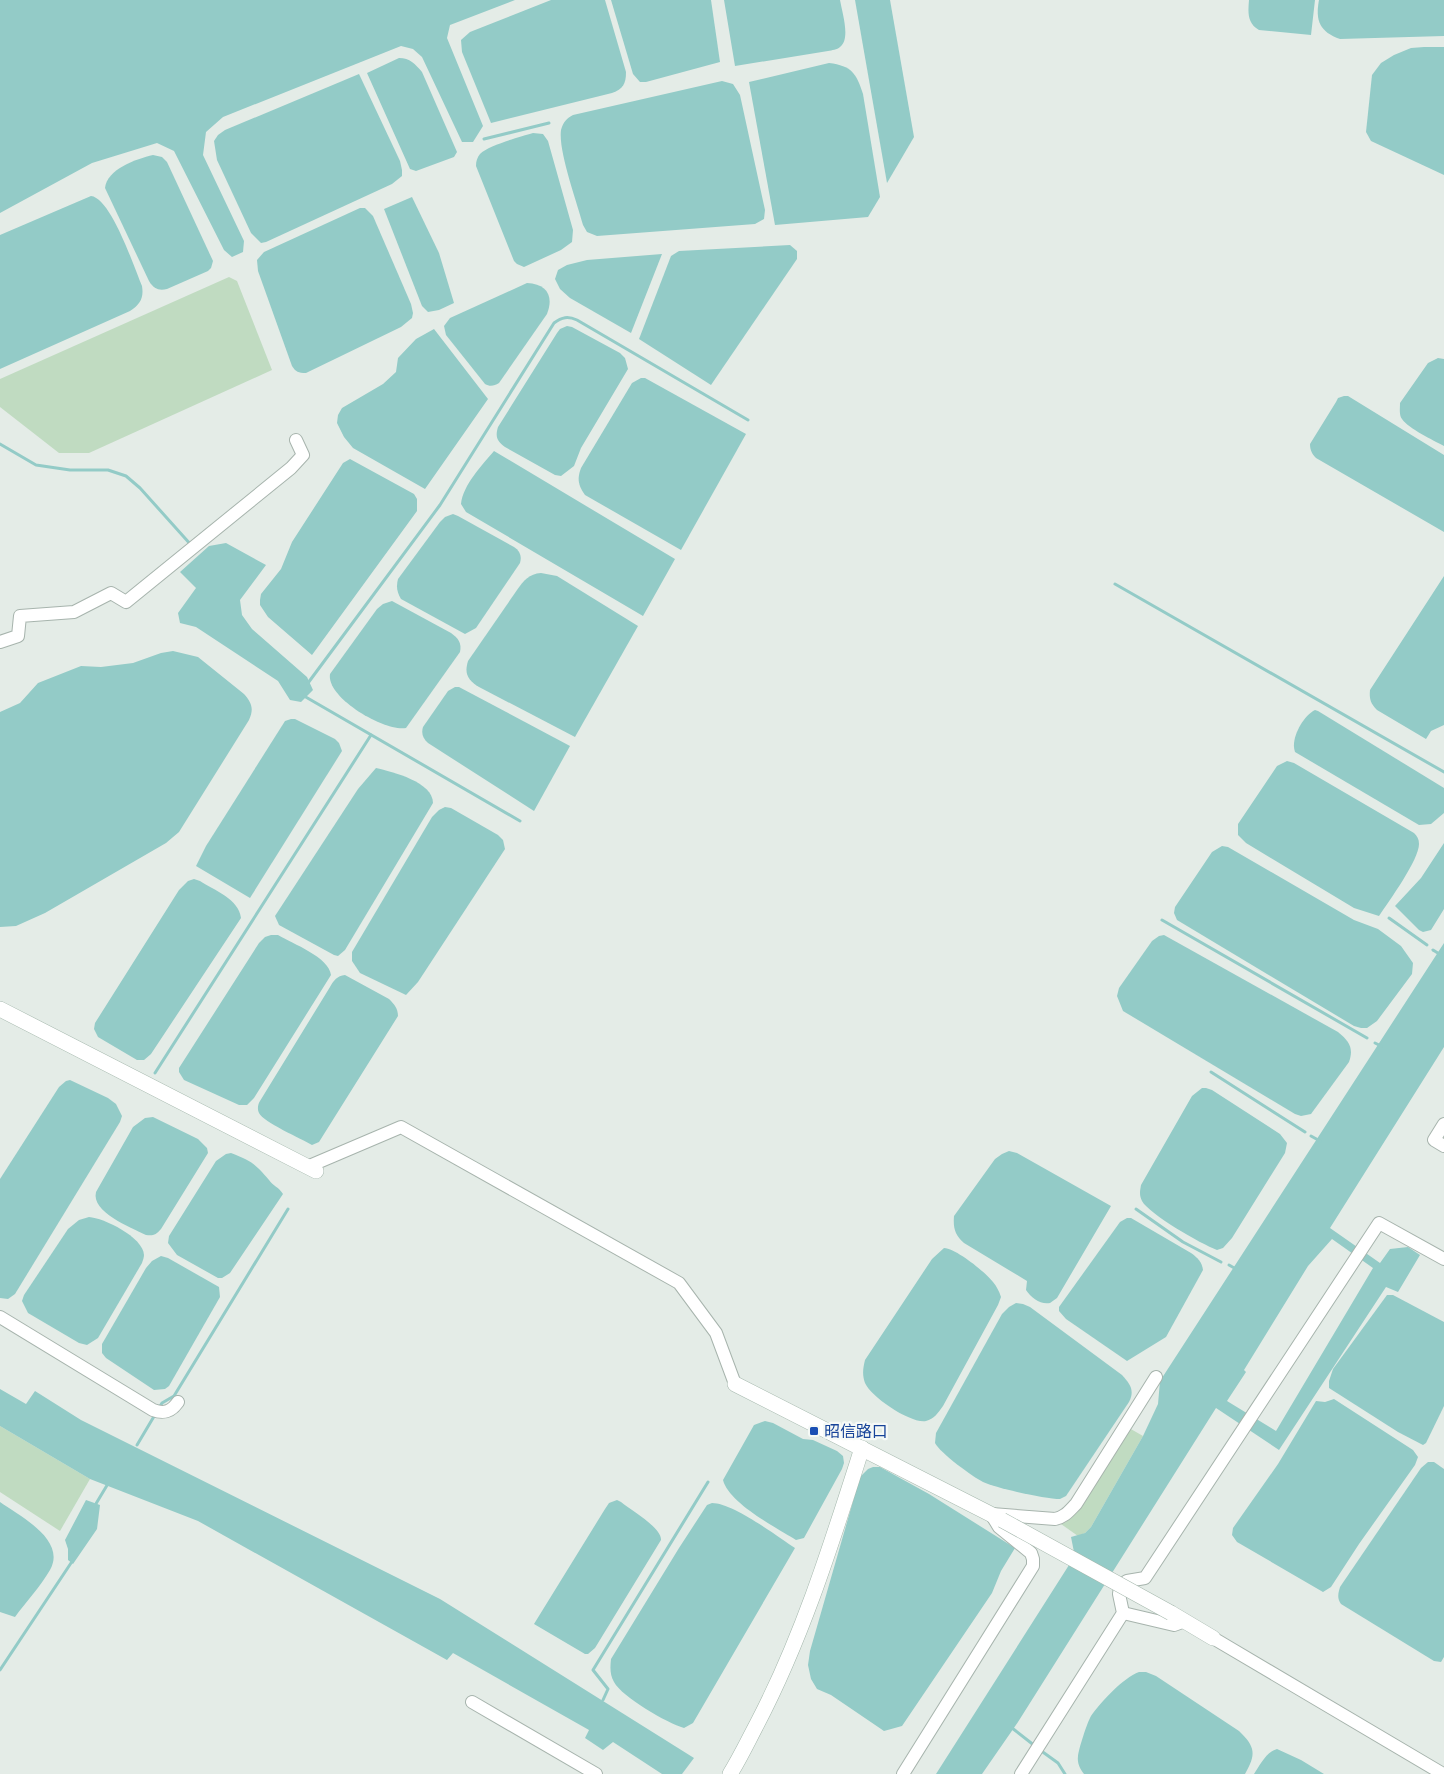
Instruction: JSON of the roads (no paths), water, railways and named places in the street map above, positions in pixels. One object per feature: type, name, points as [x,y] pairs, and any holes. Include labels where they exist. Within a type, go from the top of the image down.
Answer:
[{"type":"street","points":[[0,642],[18,636],[20,616],[74,612],[111,592],[126,602],[291,468],[303,455],[296,440]]},
{"type":"street","points":[[0,1008],[311,1169],[401,1127],[679,1283],[716,1333],[735,1384],[997,1517],[1171,1613],[1443,1774]]},
{"type":"street","points":[[1444,1124],[1434,1140],[1444,1146]]},
{"type":"street","points":[[1021,1774],[1123,1612],[1119,1594],[1120,1586],[1126,1581],[1145,1578],[1379,1223],[1444,1259]]},
{"type":"street","points":[[0,1317],[153,1410],[167,1412],[178,1402]]},
{"type":"street","points":[[997,1517],[1055,1519],[1067,1514],[1076,1504],[1156,1377]]},
{"type":"street","points":[[733,1770],[775,1690],[792,1651],[836,1530],[862,1448]]},
{"type":"street","points":[[902,1774],[1033,1566],[1034,1559],[1030,1553],[999,1527],[997,1517]]},
{"type":"street","points":[[1123,1612],[1174,1625],[1185,1622]]},
{"type":"street","points":[[472,1702],[596,1774]]},
{"type":"water","points":[[0,0],[515,0],[450,25],[447,38],[483,126],[473,142],[462,142],[422,57],[413,49],[401,46],[223,117],[206,132],[203,155],[244,241],[243,252],[232,257],[224,250],[174,151],[157,143],[92,163],[0,213]]},
{"type":"water","points":[[551,0],[605,0],[626,72],[624,83],[619,90],[612,93],[491,123],[462,52],[461,40],[470,32]]},
{"type":"water","points":[[611,0],[711,0],[720,62],[640,82],[633,74]]},
{"type":"water","points":[[724,0],[840,0],[845,25],[845,38],[839,48],[834,50],[735,66]]},
{"type":"water","points":[[855,0],[890,0],[914,137],[887,183]]},
{"type":"water","points":[[1249,0],[1315,0],[1311,35],[1259,30],[1250,21]]},
{"type":"water","points":[[1319,0],[1444,0],[1444,36],[1340,39],[1328,33],[1320,25],[1318,14]]},
{"type":"water","points":[[1444,47],[1444,175],[1371,141],[1366,132],[1372,75],[1381,63],[1394,55],[1411,48]]},
{"type":"water","points":[[399,58],[409,60],[422,72],[457,152],[454,157],[416,171],[410,169],[367,73]]},
{"type":"water","points":[[829,63],[843,66],[852,72],[863,94],[880,197],[868,217],[775,225],[749,82]]},
{"type":"water","points":[[359,74],[400,161],[402,176],[392,184],[261,243],[251,233],[217,160],[214,141],[225,130]]},
{"type":"water","points":[[722,81],[733,84],[740,95],[765,210],[764,219],[755,224],[597,236],[587,232],[583,225],[562,150],[561,130],[569,117]]},
{"type":"water","points":[[533,133],[543,134],[548,141],[573,230],[572,242],[561,250],[524,267],[514,261],[476,164],[480,154],[490,147]]},
{"type":"water","points":[[153,155],[162,157],[167,162],[213,261],[208,271],[164,290],[155,288],[149,281],[105,188],[111,175],[117,170],[131,162]]},
{"type":"water","points":[[91,196],[99,200],[106,208],[114,220],[128,250],[142,286],[140,301],[130,311],[0,369],[0,235]]},
{"type":"water","points":[[412,197],[439,253],[454,303],[439,310],[428,312],[422,306],[384,209]]},
{"type":"water","points":[[360,208],[365,208],[373,216],[411,304],[412,318],[401,327],[306,373],[296,371],[292,366],[258,271],[257,260],[264,252]]},
{"type":"water","points":[[790,245],[797,251],[797,259],[711,385],[639,339],[671,256],[679,251]]},
{"type":"water","points":[[662,254],[631,333],[570,298],[560,289],[555,279],[558,270],[567,265],[587,260]]},
{"type":"water","points":[[527,283],[540,286],[547,292],[550,302],[547,314],[499,383],[492,386],[487,385],[446,335],[444,326],[450,318]]},
{"type":"water","points":[[567,326],[620,353],[625,358],[628,369],[581,448],[574,466],[561,476],[555,475],[505,447],[498,441],[497,434],[498,427],[557,333],[560,329]]},
{"type":"water","points":[[434,329],[488,399],[425,489],[353,448],[344,437],[337,423],[338,415],[342,408],[383,384],[396,372],[398,358],[416,339]]},
{"type":"water","points":[[1438,358],[1444,359],[1444,446],[1410,427],[1400,416],[1400,403],[1428,363]]},
{"type":"water","points":[[645,378],[746,434],[681,550],[585,495],[579,482],[581,468],[632,383]]},
{"type":"water","points":[[1348,396],[1444,455],[1444,532],[1313,455],[1310,444],[1338,398]]},
{"type":"water","points":[[494,451],[675,559],[643,616],[466,512],[461,504],[465,490]]},
{"type":"water","points":[[350,459],[414,494],[417,499],[417,511],[312,655],[268,617],[260,605],[261,594],[281,569],[292,542],[343,463]]},
{"type":"water","points":[[453,514],[514,547],[521,556],[520,563],[476,628],[465,634],[401,599],[397,589],[398,579],[440,522],[445,517]]},
{"type":"water","points":[[226,543],[266,565],[240,600],[242,615],[252,629],[307,677],[313,690],[301,702],[290,700],[278,681],[196,627],[180,623],[178,613],[196,588],[180,572],[209,546]]},
{"type":"water","points":[[541,573],[557,576],[638,626],[575,737],[479,687],[472,682],[467,673],[468,661],[520,586],[530,576]]},
{"type":"water","points":[[1444,576],[1444,725],[1431,731],[1426,739],[1377,710],[1371,701],[1370,690]]},
{"type":"water","points":[[392,601],[451,633],[460,643],[460,652],[406,728],[385,725],[359,712],[337,693],[331,683],[330,674],[377,609],[383,604]]},
{"type":"water","points":[[173,651],[198,657],[244,694],[249,700],[252,709],[249,720],[179,832],[166,843],[45,913],[16,926],[0,927],[0,712],[20,703],[38,683],[81,666],[101,667],[133,663],[161,653]]},
{"type":"water","points":[[459,687],[570,746],[534,811],[428,743],[425,739],[422,734],[423,727],[448,691]]},
{"type":"water","points":[[1315,710],[1444,788],[1444,813],[1431,824],[1419,825],[1295,752],[1294,741],[1299,728],[1306,717]]},
{"type":"water","points":[[295,719],[335,739],[342,751],[250,898],[196,866],[206,846],[285,721]]},
{"type":"water","points":[[1287,761],[1294,763],[1417,836],[1419,844],[1414,860],[1379,916],[1354,908],[1246,843],[1238,835],[1238,824],[1277,766]]},
{"type":"water","points":[[376,768],[411,779],[426,789],[433,803],[345,950],[338,956],[279,925],[275,916],[358,789]]},
{"type":"water","points":[[445,807],[451,808],[498,835],[503,840],[505,849],[418,982],[406,995],[360,973],[352,961],[352,952],[432,817]]},
{"type":"water","points":[[1444,843],[1444,909],[1431,930],[1423,932],[1395,906],[1421,878]]},
{"type":"water","points":[[1222,846],[1228,847],[1354,920],[1378,929],[1401,946],[1413,963],[1412,974],[1377,1021],[1367,1028],[1354,1026],[1177,920],[1174,913],[1175,907],[1212,852]]},
{"type":"water","points":[[194,879],[231,900],[236,905],[241,918],[151,1054],[144,1060],[137,1060],[98,1037],[94,1029],[95,1023],[179,890],[188,881]]},
{"type":"water","points":[[278,935],[317,957],[329,968],[331,975],[254,1098],[247,1105],[239,1105],[184,1080],[179,1072],[179,1068],[259,943],[265,937]]},
{"type":"water","points":[[1164,935],[1338,1032],[1350,1045],[1349,1062],[1311,1114],[1301,1116],[1295,1114],[1123,1011],[1117,996],[1119,988],[1152,941]]},
{"type":"water","points":[[1444,943],[1444,1047],[1330,1228],[1380,1263],[1390,1249],[1408,1247],[1420,1255],[1398,1292],[1386,1287],[1279,1450],[1216,1408],[1018,1722],[982,1774],[936,1774],[1069,1565],[1074,1552],[1071,1537],[1085,1533],[1091,1527],[1143,1436],[1158,1404],[1160,1381]],"holes":[[[1332,1239],[1373,1268],[1276,1431],[1227,1401],[1308,1266]]]},
{"type":"water","points":[[345,975],[389,999],[394,1004],[398,1016],[319,1142],[312,1145],[262,1117],[258,1110],[258,1105],[333,982],[338,977]]},
{"type":"water","points":[[70,1080],[108,1098],[116,1104],[122,1116],[15,1294],[8,1299],[0,1298],[0,1179],[59,1087]]},
{"type":"water","points":[[1202,1088],[1212,1090],[1280,1134],[1287,1143],[1285,1153],[1232,1238],[1223,1248],[1217,1250],[1165,1221],[1147,1207],[1140,1195],[1141,1185],[1192,1096]]},
{"type":"water","points":[[153,1117],[198,1139],[207,1148],[208,1153],[161,1229],[156,1234],[146,1235],[105,1212],[99,1206],[96,1192],[133,1127],[145,1118]]},
{"type":"water","points":[[1009,1151],[1017,1153],[1111,1206],[1057,1298],[1050,1303],[1043,1303],[1033,1298],[1026,1290],[1027,1281],[964,1243],[958,1237],[954,1228],[954,1216],[995,1159]]},
{"type":"water","points":[[231,1153],[253,1164],[283,1194],[230,1273],[222,1278],[218,1278],[177,1255],[168,1243],[169,1236],[216,1161]]},
{"type":"water","points":[[89,1217],[104,1221],[130,1235],[142,1248],[144,1255],[142,1263],[98,1338],[87,1345],[79,1343],[28,1313],[22,1301],[24,1295],[68,1229],[79,1220]]},
{"type":"water","points":[[1131,1218],[1191,1253],[1199,1260],[1203,1270],[1166,1337],[1127,1361],[1066,1319],[1059,1311],[1059,1307],[1120,1222]]},
{"type":"water","points":[[944,1248],[956,1252],[984,1273],[998,1289],[1001,1297],[943,1406],[931,1419],[919,1421],[892,1408],[869,1389],[863,1374],[864,1366],[865,1360],[932,1259]]},
{"type":"water","points":[[161,1256],[168,1258],[219,1287],[220,1297],[169,1386],[165,1389],[154,1390],[106,1358],[102,1353],[102,1344],[146,1268],[152,1261]]},
{"type":"water","points":[[1387,1295],[1393,1295],[1444,1322],[1444,1406],[1426,1443],[1423,1445],[1398,1432],[1329,1388],[1333,1369]]},
{"type":"water","points":[[1016,1303],[1030,1307],[1122,1375],[1132,1391],[1129,1402],[1066,1496],[1060,1499],[1021,1493],[983,1482],[950,1458],[935,1443],[936,1433],[1002,1314]]},
{"type":"water","points":[[0,1389],[26,1404],[35,1391],[81,1420],[440,1599],[694,1758],[682,1774],[662,1774],[613,1742],[603,1750],[585,1738],[589,1730],[453,1653],[447,1660],[198,1521],[90,1479],[0,1426]]},
{"type":"water","points":[[1334,1399],[1413,1450],[1418,1457],[1415,1465],[1331,1587],[1323,1592],[1237,1542],[1232,1535],[1233,1528],[1278,1464],[1316,1401],[1325,1402]]},
{"type":"water","points":[[765,1421],[773,1423],[803,1439],[813,1440],[837,1451],[843,1456],[844,1463],[842,1469],[804,1538],[796,1540],[754,1514],[734,1497],[727,1489],[723,1480],[754,1425]]},
{"type":"water","points":[[1428,1462],[1434,1462],[1444,1469],[1444,1657],[1441,1662],[1434,1661],[1341,1604],[1338,1596],[1340,1587],[1421,1468]]},
{"type":"water","points":[[873,1467],[880,1467],[929,1494],[1015,1548],[1001,1571],[992,1593],[902,1726],[884,1731],[831,1695],[817,1689],[811,1679],[808,1665],[810,1651],[860,1477]]},
{"type":"water","points":[[86,1500],[100,1505],[97,1529],[73,1564],[68,1560],[68,1549],[65,1540]]},
{"type":"water","points":[[617,1500],[657,1530],[661,1540],[595,1648],[588,1654],[585,1654],[534,1624],[609,1503]]},
{"type":"water","points":[[0,1502],[39,1530],[47,1539],[54,1559],[46,1576],[15,1617],[0,1612]]},
{"type":"water","points":[[712,1503],[721,1504],[743,1514],[795,1548],[693,1723],[684,1728],[667,1721],[626,1695],[614,1682],[610,1668],[611,1659],[679,1548],[707,1505]]},
{"type":"water","points":[[1139,1672],[1146,1672],[1156,1676],[1239,1731],[1249,1742],[1252,1751],[1251,1762],[1245,1774],[1084,1774],[1079,1766],[1078,1756],[1091,1716],[1119,1685]]},
{"type":"water","points":[[1277,1749],[1301,1760],[1324,1774],[1254,1774],[1266,1756]]},
{"type":"waterway","points":[[484,139],[549,123]]},
{"type":"waterway","points":[[308,683],[440,505],[554,323],[562,318],[577,320],[748,420]]},
{"type":"waterway","points":[[0,444],[36,465],[70,470],[108,470],[126,476],[140,488],[192,546]]},
{"type":"waterway","points":[[1115,584],[1444,772]]},
{"type":"waterway","points":[[304,696],[520,821]]},
{"type":"waterway","points":[[155,1073],[371,735]]},
{"type":"waterway","points":[[1389,918],[1427,945]]},
{"type":"waterway","points":[[1162,920],[1367,1038]]},
{"type":"waterway","points":[[1433,950],[1441,955]]},
{"type":"waterway","points":[[1375,1043],[1381,1046]]},
{"type":"waterway","points":[[1211,1072],[1305,1132]]},
{"type":"waterway","points":[[1311,1136],[1320,1141]]},
{"type":"waterway","points":[[159,1408],[162,1403],[174,1396],[288,1209]]},
{"type":"waterway","points":[[1136,1209],[1183,1242],[1221,1262]]},
{"type":"waterway","points":[[1229,1265],[1236,1269]]},
{"type":"waterway","points":[[137,1445],[156,1413]]},
{"type":"waterway","points":[[94,1507],[109,1482]]},
{"type":"waterway","points":[[603,1700],[608,1689],[593,1670],[708,1482]]},
{"type":"waterway","points":[[0,1670],[73,1560]]},
{"type":"waterway","points":[[1012,1728],[1035,1746]]},
{"type":"waterway","points":[[1040,1750],[1058,1763],[1065,1774]]},
{"type":"place","name":"昭信路口","points":[[814,1431]]}]
